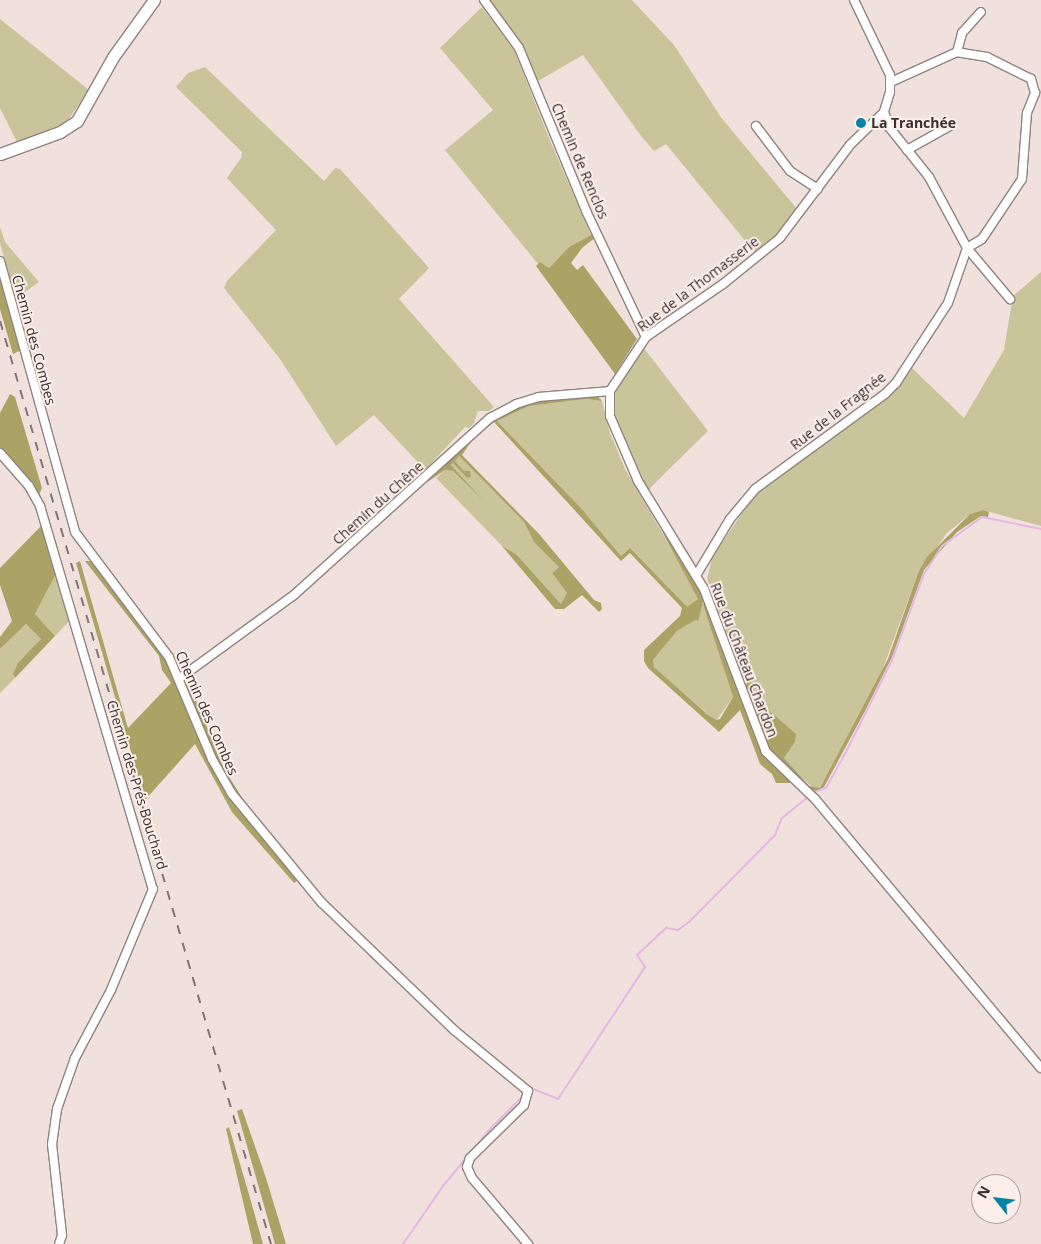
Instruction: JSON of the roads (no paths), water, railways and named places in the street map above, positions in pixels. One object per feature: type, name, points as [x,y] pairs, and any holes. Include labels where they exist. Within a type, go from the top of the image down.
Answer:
[{"type":"street","points":[[0,154],[60,132],[77,121],[113,57],[154,0]]},
{"type":"street","name":"Chemin de Renclos","points":[[484,0],[519,48],[587,213],[646,337]]},
{"type":"street","points":[[854,0],[884,59],[891,82],[884,112],[889,127],[929,177],[968,248],[1010,299]]},
{"type":"street","points":[[958,52],[962,33],[981,12]]},
{"type":"street","points":[[891,82],[958,52],[987,57],[1027,76],[1035,88],[1025,125],[1022,179],[982,239],[968,248]]},
{"type":"street","name":"Rue de la Thomasserie","points":[[610,390],[646,337],[760,255],[795,222],[861,132],[884,112]]},
{"type":"street","points":[[756,126],[790,171],[818,189]]},
{"type":"street","points":[[907,150],[950,126]]},
{"type":"street","name":"Rue de la Fragnée","points":[[697,574],[730,520],[755,489],[878,399],[896,383],[948,302],[968,248]]},
{"type":"street","name":"Chemin des Combes","points":[[0,260],[75,532],[156,638],[180,678],[223,780],[278,854],[322,903],[436,1014],[528,1091],[520,1109],[470,1158],[467,1167],[472,1178],[528,1244]]},
{"type":"street","name":"Rue du Château Chardon","points":[[610,390],[610,416],[625,456],[697,574],[762,746],[810,794],[1041,1068]]},
{"type":"street","name":"Chemin du Chêne","points":[[180,678],[281,606],[490,418],[516,404],[539,397],[610,390]]},
{"type":"street","name":"Chemin des Prés Bouchard","points":[[0,453],[29,486],[40,506],[154,889],[111,990],[75,1058],[57,1109],[52,1144],[62,1235],[59,1244]]},
{"type":"waterway","points":[[812,793],[826,788],[844,756],[892,660],[924,574],[942,546],[982,517],[1041,529]]},
{"type":"waterway","points":[[531,1088],[558,1099],[645,967],[637,955],[666,928],[678,930],[689,922],[775,835],[782,818],[809,796]]},
{"type":"waterway","points":[[403,1244],[443,1186],[491,1128],[524,1095]]},
{"type":"railway","points":[[0,321],[271,1244]]},
{"type":"place","name":"La Tranchée","points":[[861,123]]}]
